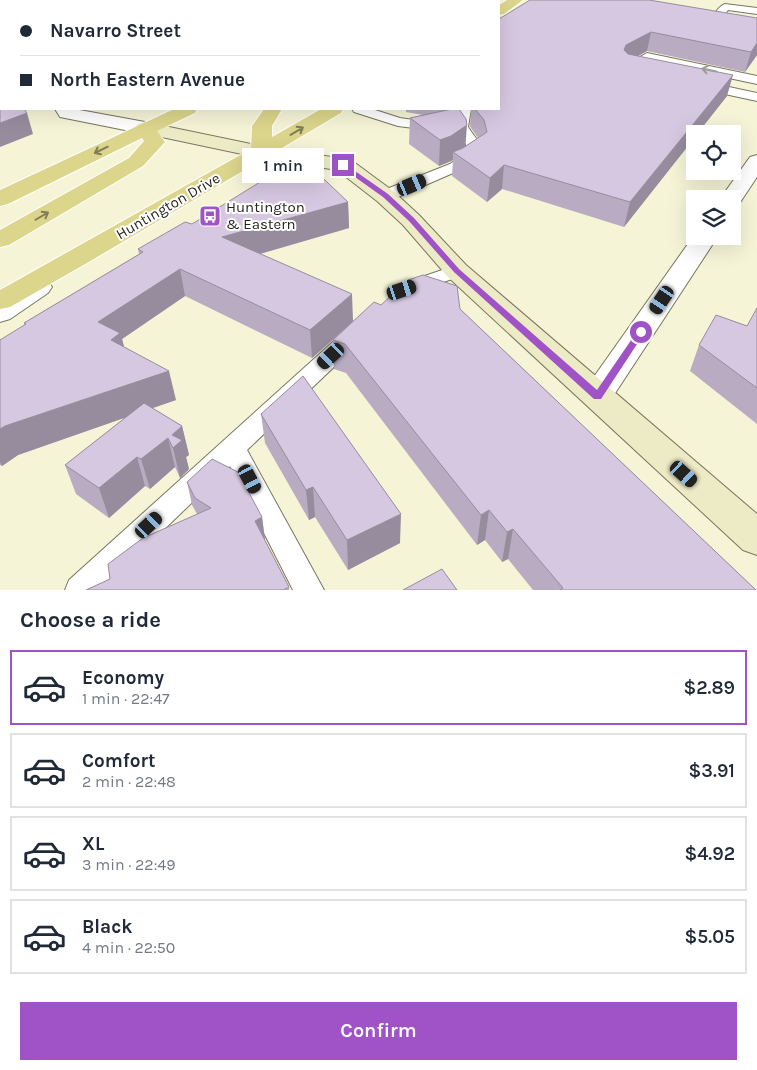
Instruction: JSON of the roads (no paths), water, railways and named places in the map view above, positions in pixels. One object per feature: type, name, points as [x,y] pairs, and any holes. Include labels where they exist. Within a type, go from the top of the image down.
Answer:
[{"type":"main road","points":[[500,10],[516,0]]},
{"type":"main road","points":[[0,199],[186,110]]},
{"type":"main road","points":[[261,152],[262,126],[272,110]]},
{"type":"main road","name":"Huntington Drive","points":[[0,301],[78,258],[332,110]]},
{"type":"main road","points":[[145,128],[261,152],[343,165],[385,196],[412,220],[456,271],[757,538]]},
{"type":"main road","points":[[0,240],[136,162],[154,142],[145,128]]},
{"type":"street","points":[[711,18],[732,22]]},
{"type":"street","points":[[65,110],[67,113],[145,128]]},
{"type":"street","points":[[737,190],[757,161]]},
{"type":"street","points":[[598,396],[700,245]]},
{"type":"street","points":[[0,313],[78,258]]},
{"type":"lane","points":[[711,18],[726,7],[757,11]]},
{"type":"lane","points":[[650,74],[628,69],[647,57],[757,80]]},
{"type":"lane","points":[[689,82],[757,97]]},
{"type":"lane","points":[[362,110],[398,122],[428,126],[461,127]]},
{"type":"lane","points":[[385,196],[455,167],[475,154],[473,144],[461,127],[464,110]]},
{"type":"lane","points":[[388,303],[402,290],[456,271]]},
{"type":"lane","points":[[80,590],[366,323]]},
{"type":"lane","points":[[233,448],[309,590]]},
{"type":"place","name":"Huntington & Eastern","points":[[210,216]]}]
